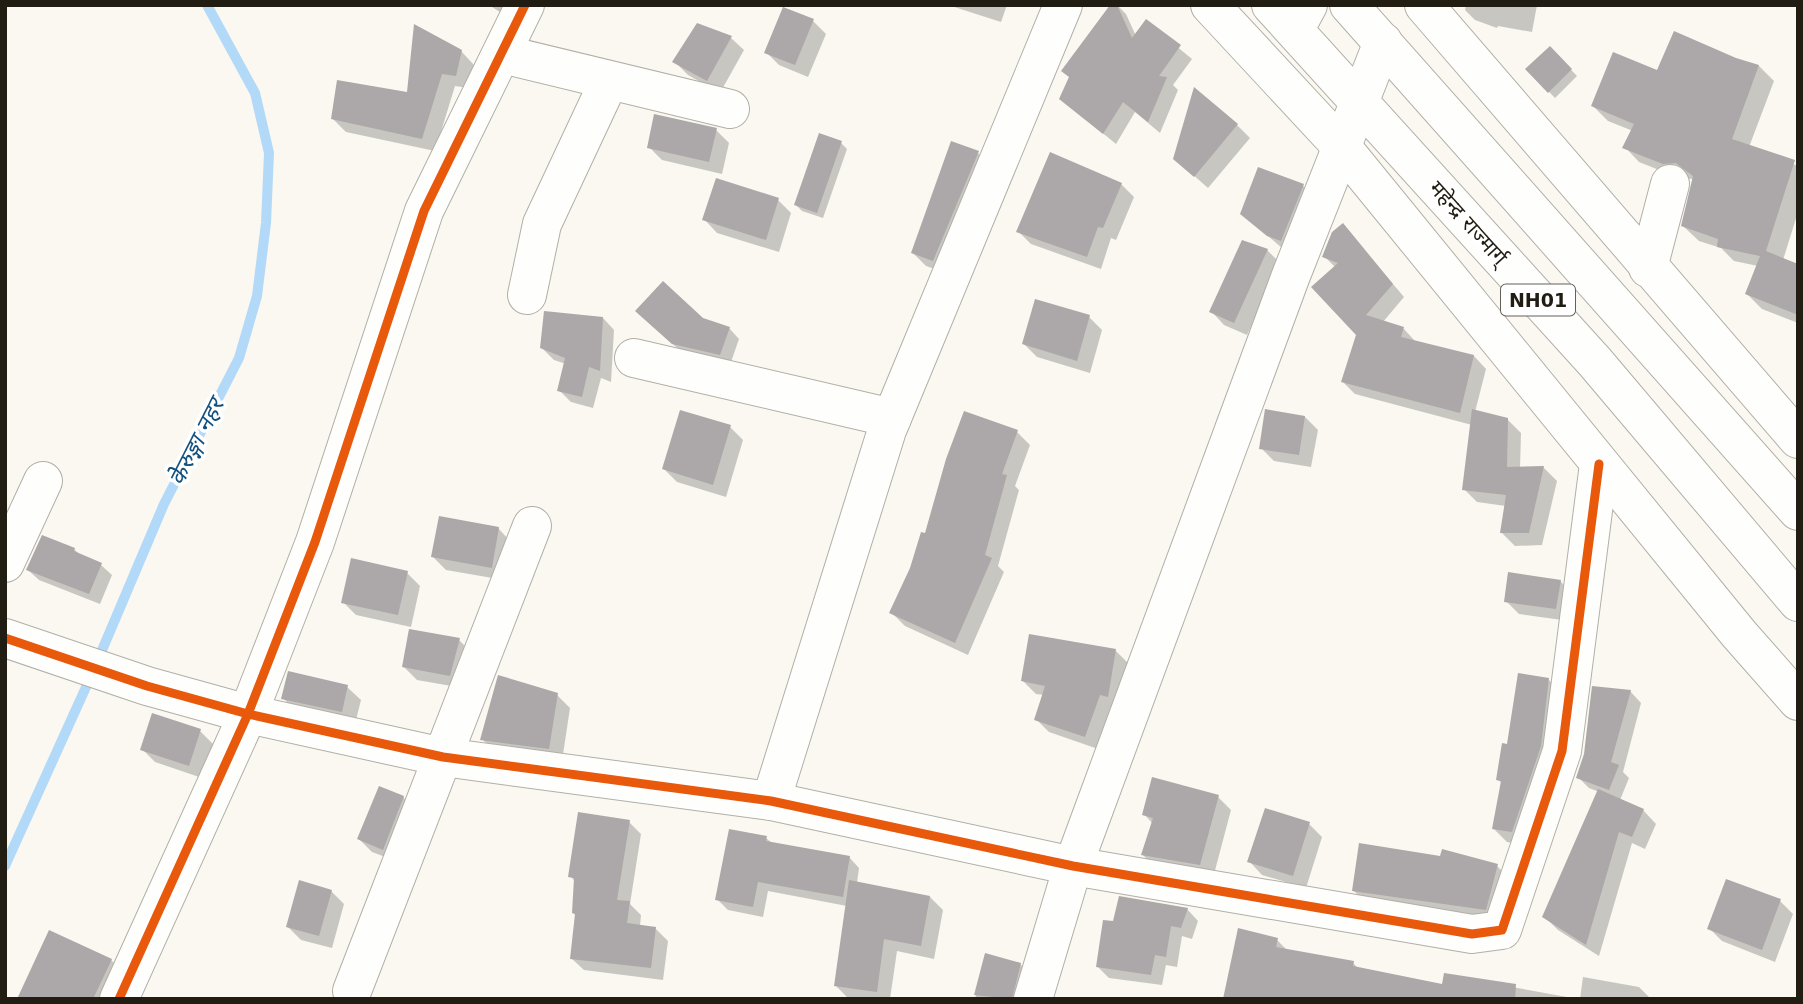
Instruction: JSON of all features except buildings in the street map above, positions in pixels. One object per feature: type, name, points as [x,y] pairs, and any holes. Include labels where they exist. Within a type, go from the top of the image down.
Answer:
[{"type":"main road","points":[[119,999],[248,714],[316,542],[424,211],[525,5]]},
{"type":"main road","points":[[771,801],[892,418],[1063,5]]},
{"type":"main road","points":[[1210,5],[1341,146],[1599,464],[1798,701]]},
{"type":"main road","name":"NH01","points":[[1349,5],[1798,511]]},
{"type":"main road","points":[[1424,5],[1798,439]]},
{"type":"main road","name":"महेन्द्र राज्मार्ग्","points":[[1291,13],[1358,102],[1595,362],[1798,602]]},
{"type":"main road","points":[[1033,999],[1073,866],[1341,146],[1382,43]]},
{"type":"main road","points":[[502,54],[730,109]]},
{"type":"main road","points":[[527,295],[541,224],[609,81]]},
{"type":"main road","points":[[1648,268],[1670,184]]},
{"type":"main road","points":[[634,358],[892,418]]},
{"type":"main road","points":[[5,638],[147,686],[248,714],[443,757],[771,801],[1073,866],[1472,934],[1503,930],[1562,751],[1599,464]]},
{"type":"main road","points":[[5,563],[43,481]]},
{"type":"main road","points":[[352,991],[533,526]]},
{"type":"waterway","name":"केेरुङ्गा नहर","points":[[97,662],[164,504],[239,358],[257,296],[266,223],[269,153],[255,93],[207,5]]},
{"type":"waterway","name":"केेरुङ्गा नहर","points":[[5,866],[91,676]]},
{"type":"cycle path","points":[[119,999],[248,714],[315,542],[424,211],[525,5]]},
{"type":"cycle path","points":[[5,638],[147,686],[248,714],[443,757],[771,801],[1073,866],[1472,934],[1502,930],[1562,751],[1599,464]]}]
